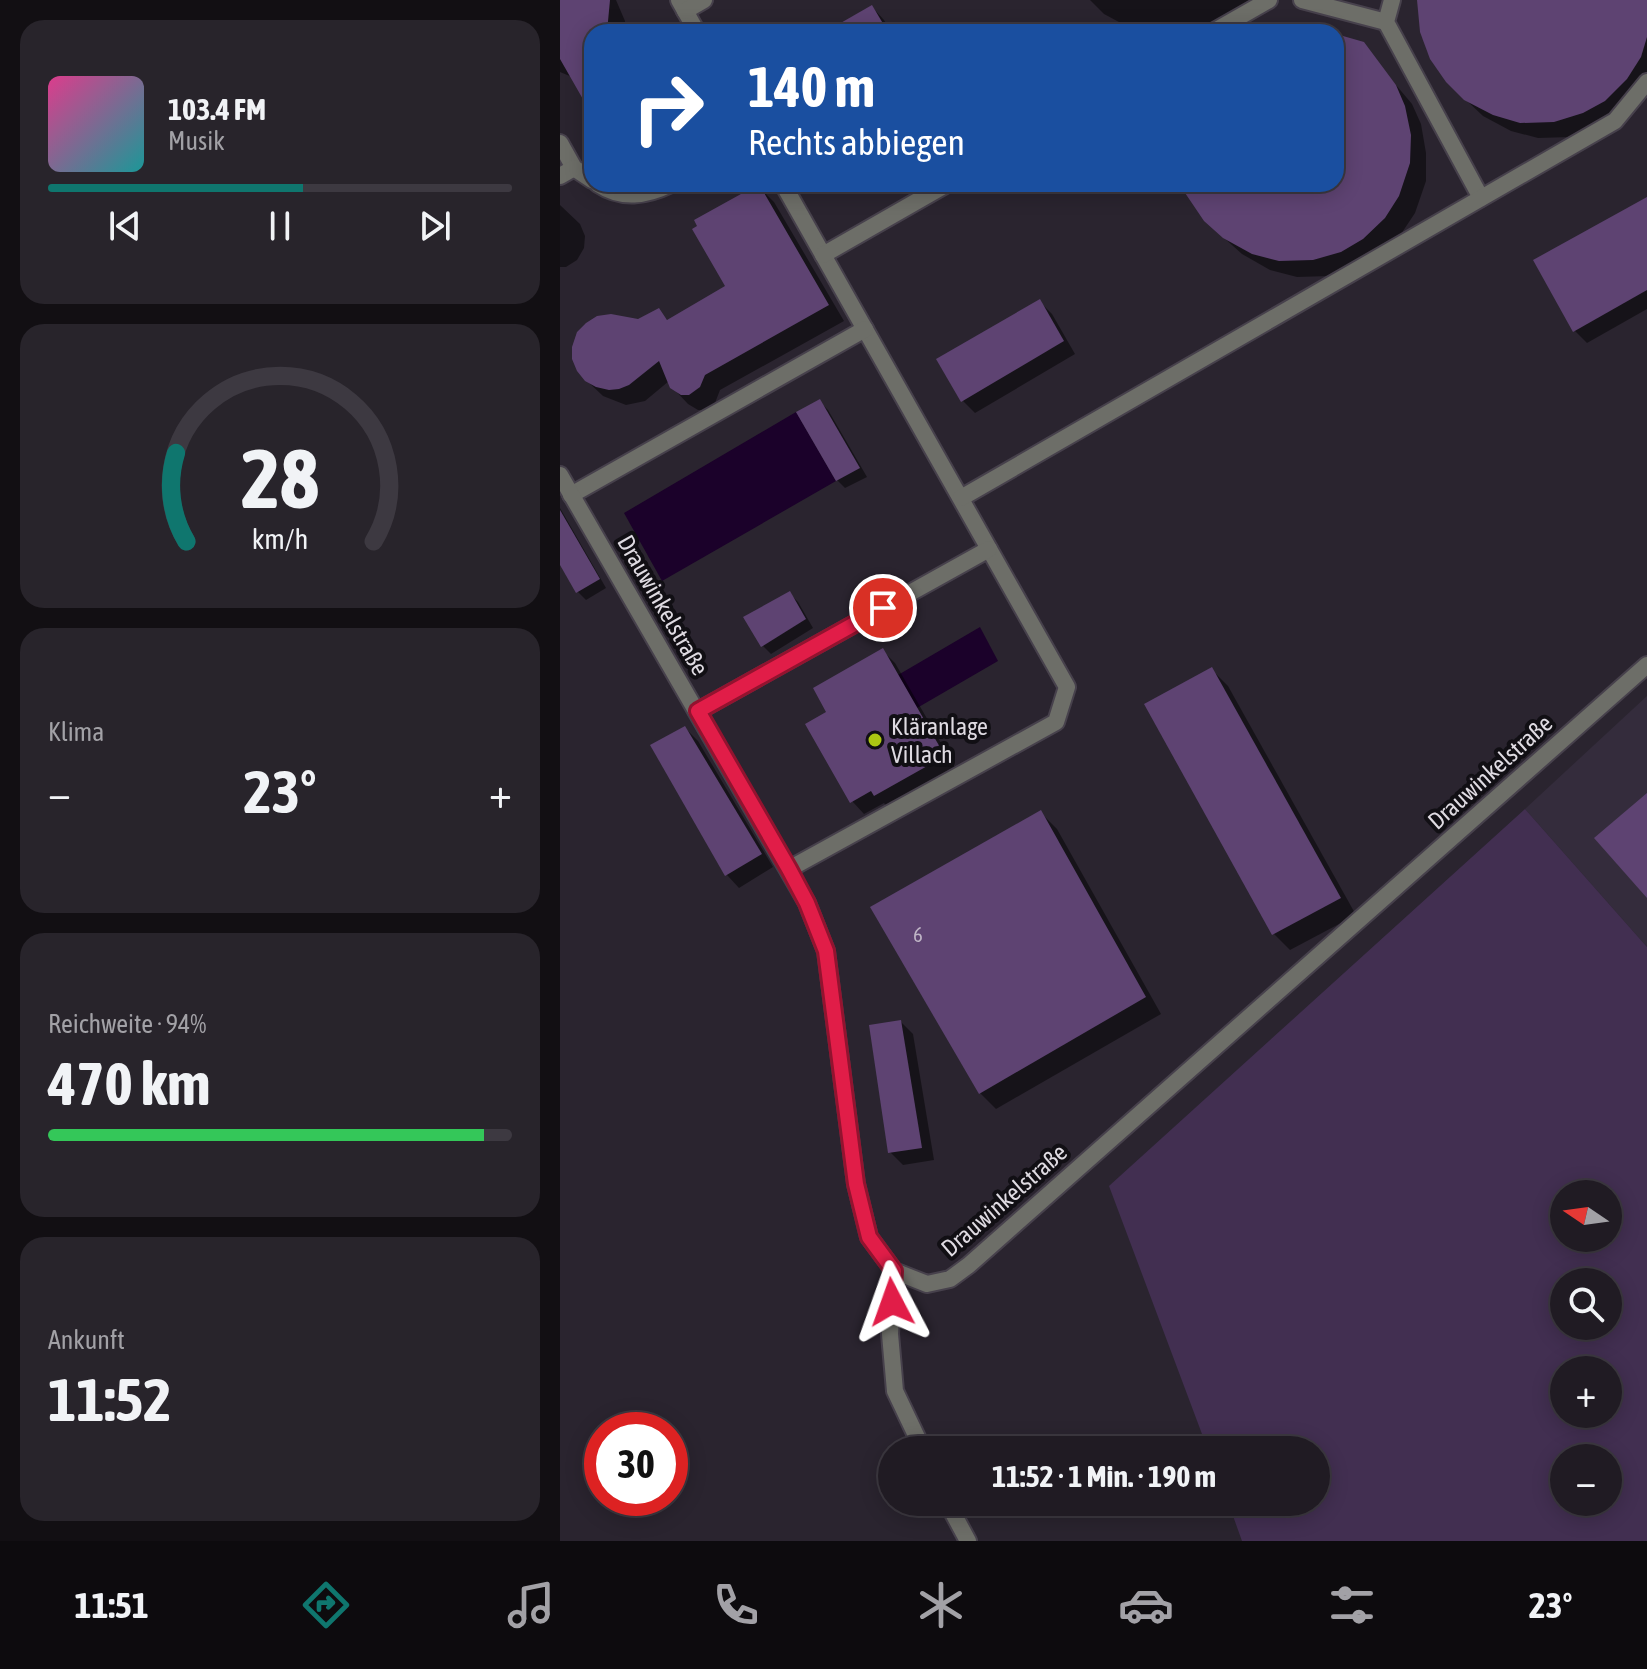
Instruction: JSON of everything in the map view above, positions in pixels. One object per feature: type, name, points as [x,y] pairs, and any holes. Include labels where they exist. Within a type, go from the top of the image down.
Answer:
[{"type":"street","points":[[693,24],[682,5],[704,0]]},
{"type":"street","points":[[1227,24],[1269,0]]},
{"type":"street","points":[[1302,0],[1386,22]]},
{"type":"street","points":[[1392,0],[1386,22],[1481,198]]},
{"type":"street","points":[[961,498],[1615,121],[1647,82]]},
{"type":"street","points":[[560,143],[567,172]]},
{"type":"street","points":[[610,192],[655,192]]},
{"type":"street","points":[[788,192],[1067,687],[1056,722],[789,869]]},
{"type":"street","points":[[823,255],[933,192]]},
{"type":"street","points":[[571,495],[865,329]]},
{"type":"street","name":"Drauwinkelstraße","points":[[560,475],[807,903],[826,951],[856,1184],[869,1237],[894,1271],[927,1284],[950,1279],[969,1265],[1647,665]]},
{"type":"street","points":[[698,711],[989,549]]},
{"type":"street","points":[[894,1271],[890,1334],[895,1391],[916,1436]]},
{"type":"street","points":[[955,1516],[968,1541]]},
{"type":"shaded area","points":[[796,412],[836,481],[662,581],[624,513]]},
{"type":"shaded area","points":[[980,627],[998,661],[917,708],[898,675]]},
{"type":"shaded area","points":[[1647,696],[1647,947],[1525,809]]},
{"type":"shaded area","points":[[1525,809],[1647,947],[1647,1541],[1242,1541],[1233,1516],[1330,1516],[1330,1436],[1203,1436],[1109,1186]]},
{"type":"building","points":[[560,0],[610,0],[608,24],[584,24],[584,101],[560,59]]},
{"type":"building","points":[[1417,0],[1647,0],[1647,37],[1641,57],[1627,79],[1605,101],[1583,113],[1554,122],[1520,123],[1493,115],[1464,100],[1446,82],[1430,59],[1420,32]]},
{"type":"building","points":[[872,5],[883,24],[839,24]]},
{"type":"building","points":[[1344,36],[1364,42],[1396,85],[1405,106],[1411,135],[1410,163],[1399,196],[1385,218],[1363,239],[1341,252],[1313,260],[1279,261],[1252,254],[1223,238],[1204,221],[1184,192],[1344,192]]},
{"type":"building","points":[[745,192],[764,192],[829,305],[705,375],[700,387],[689,395],[681,395],[670,388],[659,361],[629,385],[619,389],[596,387],[585,381],[572,359],[572,347],[577,332],[586,323],[597,316],[611,314],[638,319],[659,308],[667,320],[725,286],[692,229],[697,226],[694,220]]},
{"type":"building","points":[[1647,197],[1647,290],[1573,332],[1533,260]]},
{"type":"building","points":[[1040,299],[1064,341],[961,402],[936,359]]},
{"type":"building","points":[[820,399],[860,468],[836,481],[796,412]]},
{"type":"building","points":[[560,510],[600,579],[576,593],[560,565]]},
{"type":"building","points":[[790,591],[806,619],[761,647],[743,617]]},
{"type":"building","name":"Kläranlage Villach","points":[[883,648],[945,756],[874,796],[871,791],[850,803],[805,724],[826,712],[813,688]]},
{"type":"building","points":[[1212,667],[1341,898],[1272,935],[1144,704]]},
{"type":"building","points":[[685,726],[762,854],[725,876],[650,745]]},
{"type":"building","points":[[1647,793],[1647,898],[1594,838]]},
{"type":"building","points":[[1041,810],[1146,997],[979,1094],[870,907]]},
{"type":"building","points":[[901,1020],[922,1148],[888,1153],[869,1025]]},
{"type":"place","name":"Kläranlage Villach","points":[[875,740]]},
{"type":"route","points":[[883,608],[698,711],[789,869],[807,903],[826,951],[856,1184],[869,1237],[894,1271],[892,1302]]}]
